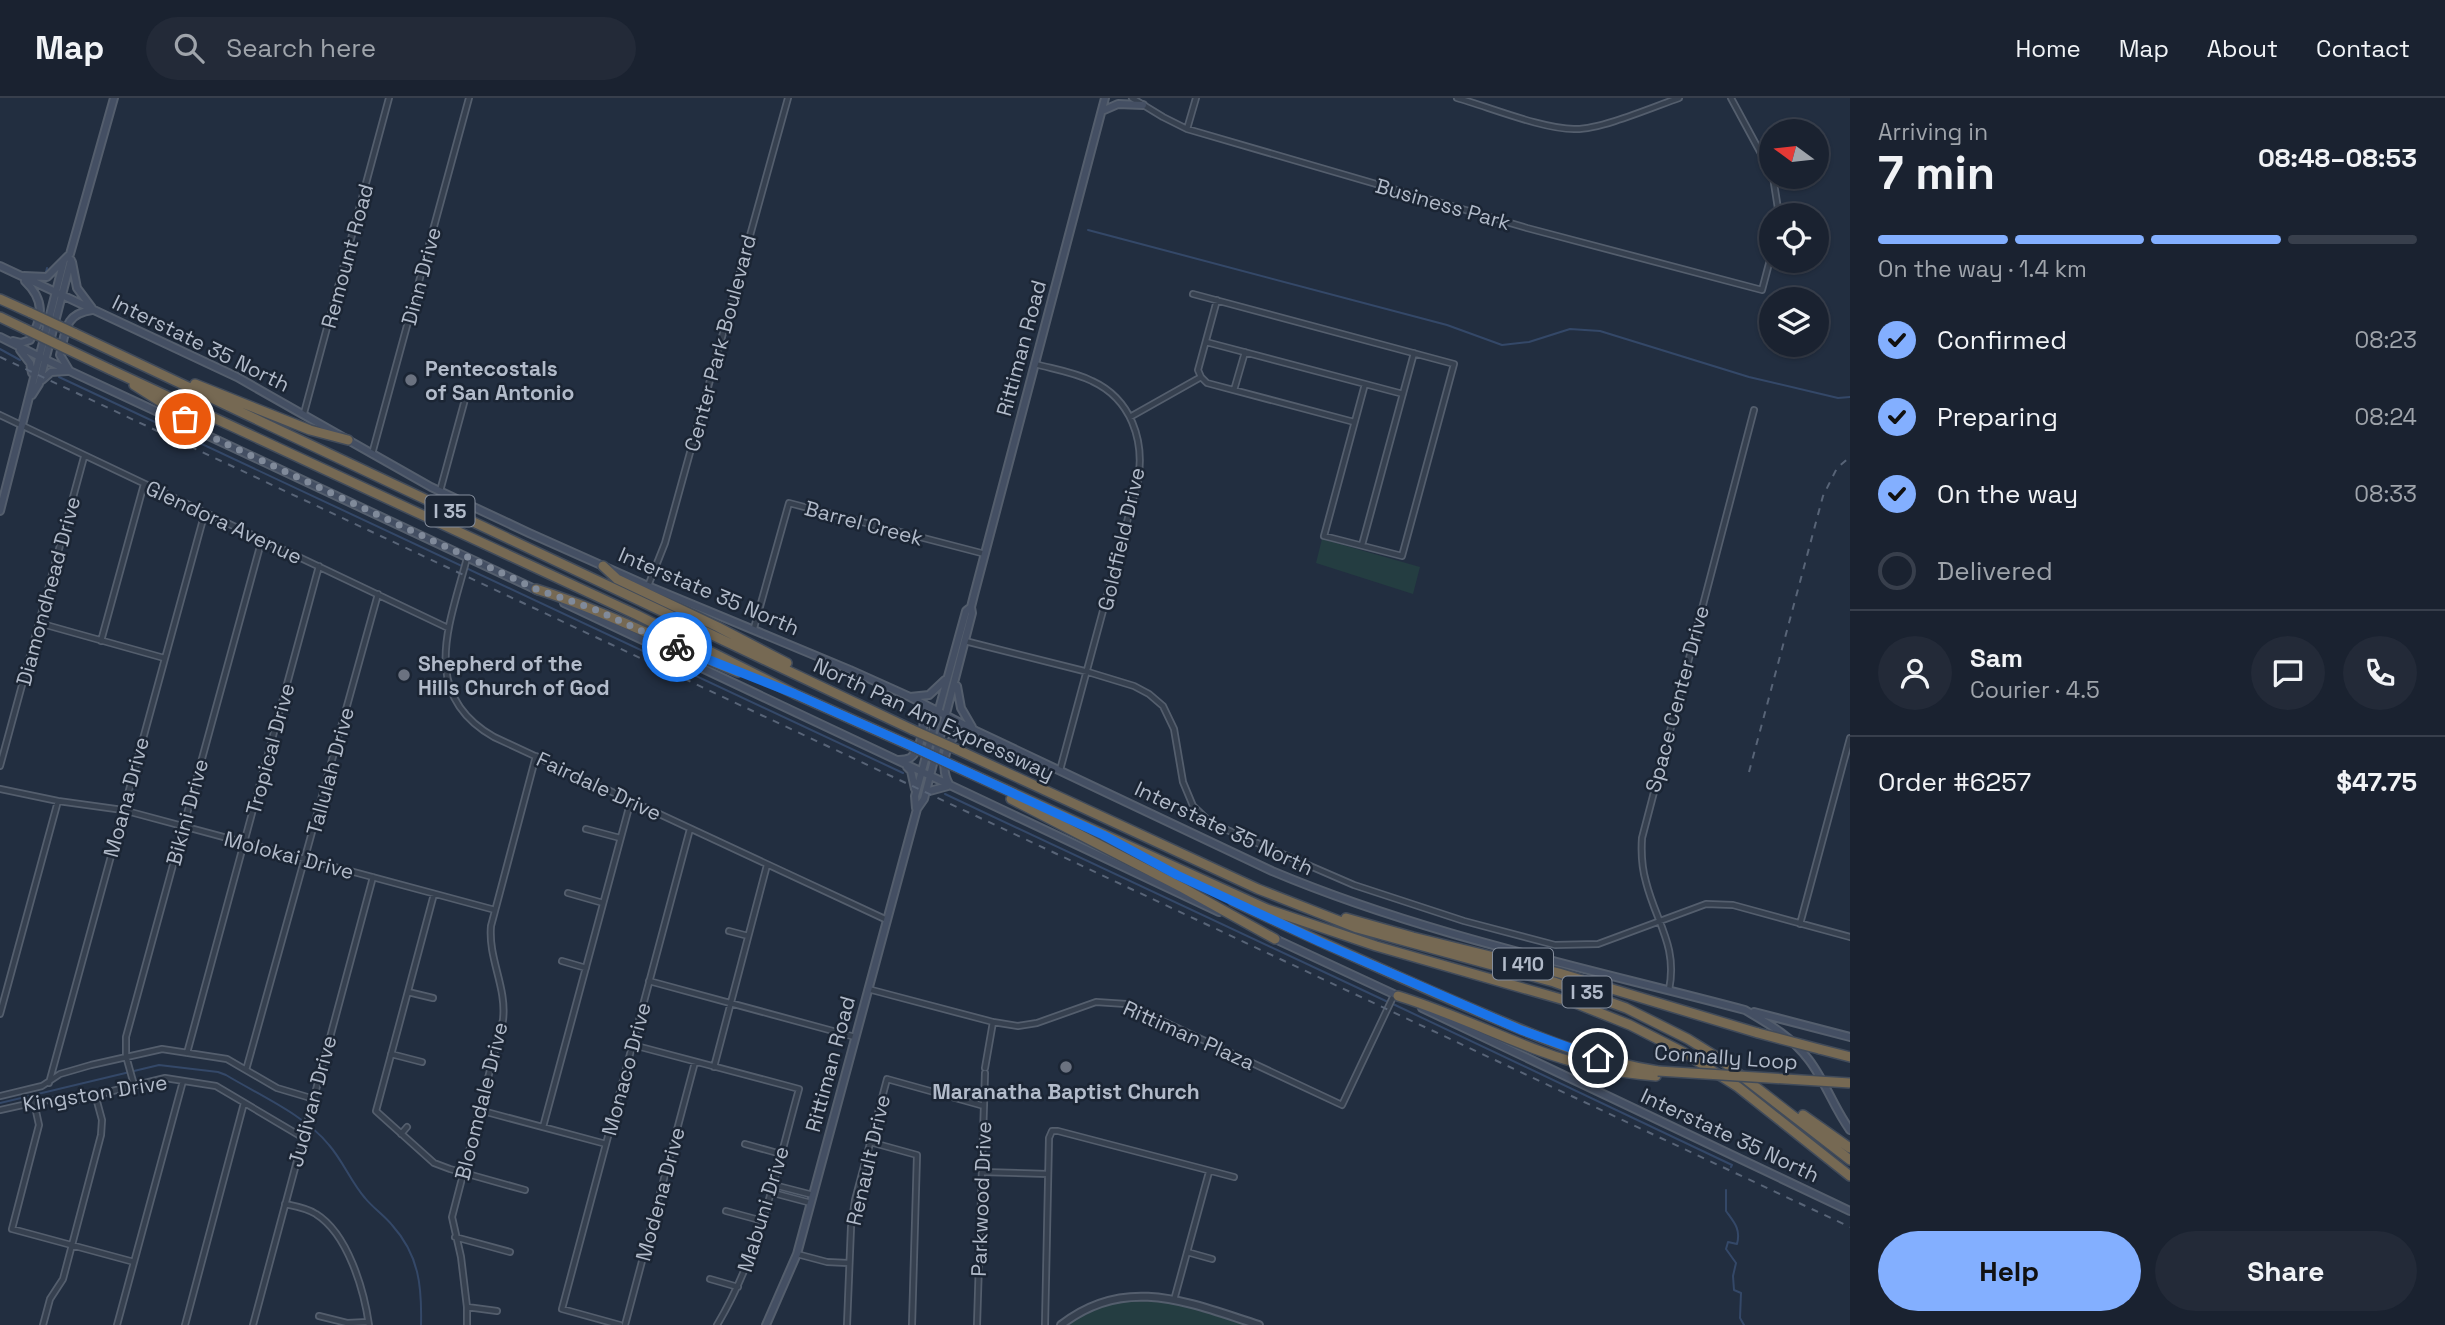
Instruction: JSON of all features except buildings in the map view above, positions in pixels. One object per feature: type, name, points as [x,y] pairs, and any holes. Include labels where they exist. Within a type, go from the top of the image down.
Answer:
[{"type":"highway","name":"North Pan Am Expressway","points":[[0,297],[913,730],[1287,900],[1357,928],[1583,991],[1626,1008],[1688,1039],[1737,1070],[1850,1160]]},
{"type":"highway","name":"North Pan Am Expressway","points":[[0,317],[636,615],[795,694],[1233,894],[1305,923],[1560,998],[1630,1025],[1683,1052],[1738,1087],[1850,1176]]},
{"type":"highway","points":[[77,334],[134,356],[200,387],[310,430],[348,440]]},
{"type":"highway","points":[[109,369],[203,433]]},
{"type":"highway","points":[[603,566],[617,579],[743,639],[797,668],[820,685]]},
{"type":"highway","points":[[536,589],[583,604],[692,654],[795,694]]},
{"type":"highway","points":[[952,765],[980,785],[1183,888],[1275,939]]},
{"type":"highway","name":"Connally Loop","points":[[1103,835],[1177,875],[1320,942],[1576,1052],[1657,1074],[1850,1083]]},
{"type":"highway","name":"Connally Loop","points":[[1287,900],[1413,937],[1559,973],[1758,1033],[1850,1057]]},
{"type":"highway","points":[[1393,999],[1429,1006],[1556,1056],[1599,1068],[1657,1074]]},
{"type":"highway","points":[[1688,1039],[1735,1064],[1850,1149]]},
{"type":"main road","points":[[36,383],[38,357],[55,292],[68,258],[114,98]]},
{"type":"main road","name":"Rittiman Road","points":[[766,1325],[797,1254],[917,810],[926,792],[947,716],[972,613],[971,607],[1105,98]]},
{"type":"main road","points":[[1102,111],[1118,104],[1143,105]]},
{"type":"main road","points":[[19,275],[47,276],[68,258]]},
{"type":"main road","points":[[0,511],[31,398],[46,360],[63,296],[68,258]]},
{"type":"main road","points":[[68,258],[77,288],[94,310],[75,314],[68,322],[60,355],[71,372]]},
{"type":"main road","name":"Interstate 35 North","points":[[0,266],[237,377],[440,491],[648,586],[754,628],[910,697],[1059,771],[1309,886],[1402,918],[1745,1010],[1777,1028],[1803,1052],[1850,1130]]},
{"type":"main road","points":[[2,337],[21,343],[30,340],[40,310],[38,295],[19,275]]},
{"type":"main road","points":[[2,337],[26,356],[36,383]]},
{"type":"main road","name":"Interstate 35 North","points":[[2,337],[38,357],[203,433],[466,564],[536,589],[1275,939],[1393,999],[1850,1211]]},
{"type":"main road","points":[[36,383],[51,372],[71,372]]},
{"type":"main road","name":"Rittiman Road","points":[[917,810],[915,796],[966,611],[971,607]]},
{"type":"main road","points":[[957,673],[958,701],[973,730]]},
{"type":"main road","points":[[910,697],[929,695],[941,687],[948,676]]},
{"type":"main road","points":[[897,760],[907,760],[916,752],[925,718],[924,708],[919,703]]},
{"type":"main road","points":[[926,792],[950,786],[944,768],[951,739],[960,730],[973,730]]},
{"type":"main road","points":[[897,760],[911,771],[915,796]]},
{"type":"main road","points":[[1745,1010],[1850,1037]]},
{"type":"street","name":"Remount Road","points":[[304,413],[389,98]]},
{"type":"street","name":"Dinn Drive","points":[[372,454],[469,98]]},
{"type":"street","name":"Center Park Boulevard","points":[[648,586],[665,543],[788,98]]},
{"type":"street","name":"Business Park","points":[[1132,98],[1186,129],[1527,229],[1762,290],[1766,273]]},
{"type":"street","points":[[1186,129],[1196,98]]},
{"type":"street","points":[[1457,98],[1553,126],[1576,129],[1679,98]]},
{"type":"street","points":[[1731,98],[1759,150]]},
{"type":"street","points":[[1193,294],[1454,364],[1402,556],[1324,536],[1365,384]]},
{"type":"street","points":[[1217,300],[1198,370],[1207,383],[1354,422]]},
{"type":"street","points":[[1206,342],[1403,394]]},
{"type":"street","points":[[1234,390],[1245,352]]},
{"type":"street","points":[[1362,545],[1414,353]]},
{"type":"street","name":"Goldfield Drive","points":[[1035,364],[1087,378],[1104,387],[1117,398],[1130,417],[1139,440],[1140,469],[1088,672],[1059,771]]},
{"type":"street","points":[[1130,417],[1201,377]]},
{"type":"street","points":[[440,491],[467,392]]},
{"type":"street","name":"Space Center Drive","points":[[1669,989],[1672,958],[1645,880],[1642,852],[1645,821],[1754,410]]},
{"type":"street","name":"Glendora Avenue","points":[[0,415],[448,628]]},
{"type":"street","name":"Diamondhead Drive","points":[[0,766],[84,457]]},
{"type":"street","points":[[101,641],[144,484]]},
{"type":"street","name":"Barrel Creek","points":[[754,628],[789,503],[985,554]]},
{"type":"street","name":"Moana Drive","points":[[49,1083],[205,512]]},
{"type":"street","name":"Bikini Drive","points":[[134,1085],[127,1056],[126,1037],[262,539]]},
{"type":"street","name":"Fairdale Drive","points":[[466,564],[448,628],[444,653],[445,672],[450,690],[459,706],[485,732],[887,919]]},
{"type":"street","name":"Tropical Drive","points":[[187,1053],[319,566]]},
{"type":"street","name":"Tallulah Drive","points":[[246,1070],[378,594]]},
{"type":"street","points":[[39,624],[164,658]]},
{"type":"street","points":[[965,642],[1088,672],[1134,686],[1149,694],[1163,706],[1174,729],[1183,782],[1193,806],[1211,823],[1354,885],[1464,921],[1555,945],[1598,944],[1706,904],[1733,905],[1850,937]]},
{"type":"street","points":[[1800,923],[1850,738]]},
{"type":"street","name":"Bloomdale Drive","points":[[467,1325],[461,1257],[452,1217],[504,1012],[503,995],[490,944],[495,910],[536,756]]},
{"type":"street","name":"Molokai Drive","points":[[0,789],[123,810],[495,910]]},
{"type":"street","points":[[543,1127],[631,800]]},
{"type":"street","points":[[0,1014],[58,801]]},
{"type":"street","points":[[586,829],[620,838]]},
{"type":"street","name":"Monaco Drive","points":[[599,1322],[562,1309],[690,829]]},
{"type":"street","points":[[633,1045],[714,1067],[767,865]]},
{"type":"street","name":"Judivan Drive","points":[[253,1325],[373,877]]},
{"type":"street","points":[[434,894],[376,1111],[434,1163],[525,1190]]},
{"type":"street","points":[[568,894],[603,903]]},
{"type":"street","points":[[729,931],[748,936]]},
{"type":"street","points":[[562,961],[586,968]]},
{"type":"street","points":[[649,981],[855,1037]]},
{"type":"street","name":"Rittiman Plaza","points":[[868,989],[993,1022],[1025,1026],[1083,1005],[1105,1002],[1126,1004],[1342,1105],[1393,999]]},
{"type":"street","points":[[408,992],[433,998]]},
{"type":"street","name":"Parkwood Drive","points":[[977,1325],[985,1071],[993,1022]]},
{"type":"street","name":"Kingston Drive","points":[[0,1096],[49,1083],[60,1074],[162,1049],[223,1058],[283,1091],[314,1099]]},
{"type":"street","points":[[391,1054],[422,1062]]},
{"type":"street","name":"Modena Drive","points":[[622,1325],[695,1062]]},
{"type":"street","name":"Mabuni Drive","points":[[714,1067],[799,1089],[753,1253],[717,1325]]},
{"type":"street","name":"Kingston Drive","points":[[0,1110],[45,1100],[68,1102],[165,1078],[216,1086],[302,1137]]},
{"type":"street","name":"Renault Drive","points":[[847,1325],[848,1263],[855,1200],[887,1079],[984,1106]]},
{"type":"street","points":[[117,1325],[183,1081]]},
{"type":"street","points":[[43,1325],[50,1299],[63,1279],[103,1128],[95,1094]]},
{"type":"street","points":[[34,1102],[39,1125],[12,1228],[134,1262]]},
{"type":"street","points":[[185,1325],[244,1102]]},
{"type":"street","points":[[479,1110],[606,1144]]},
{"type":"street","points":[[401,1134],[407,1126]]},
{"type":"street","points":[[1045,1325],[1049,1138],[1052,1131],[1234,1177]]},
{"type":"street","points":[[870,1142],[917,1155],[912,1325]]},
{"type":"street","points":[[744,1144],[781,1154]]},
{"type":"street","points":[[1174,1300],[1209,1171]]},
{"type":"street","points":[[982,1172],[1048,1174]]},
{"type":"street","points":[[811,1203],[777,1194],[773,1188],[778,1186],[813,1195]]},
{"type":"street","points":[[285,1204],[320,1217],[347,1251],[363,1292],[369,1323],[347,1323],[319,1316]]},
{"type":"street","points":[[726,1211],[763,1221]]},
{"type":"street","points":[[455,1237],[510,1252]]},
{"type":"street","points":[[1187,1252],[1212,1259]]},
{"type":"street","points":[[797,1254],[827,1262],[848,1263]]},
{"type":"street","points":[[710,1279],[738,1287]]},
{"type":"street","points":[[1061,1325],[1088,1306],[1115,1298],[1154,1295],[1259,1325]]},
{"type":"street","points":[[467,1307],[497,1311]]},
{"type":"street","points":[[599,1322],[622,1325]]},
{"type":"green space","points":[[1322,539],[1420,567],[1413,594],[1316,563]]},
{"type":"green space","points":[[1115,1299],[1174,1300],[1246,1325],[1062,1325],[1082,1310]]},
{"type":"waterway","points":[[1088,230],[1447,325],[1502,345],[1529,342],[1570,329],[1600,331],[1749,377],[1838,398],[1850,397]]},
{"type":"waterway","points":[[46,272],[47,268]]},
{"type":"waterway","points":[[0,349],[20,360]]},
{"type":"waterway","points":[[59,377],[903,773]]},
{"type":"waterway","points":[[945,794],[1388,1002]]},
{"type":"waterway","points":[[1393,1004],[1732,1165],[1731,1167]]},
{"type":"waterway","points":[[0,1103],[159,1065],[226,1075],[295,1115],[319,1134],[334,1151],[368,1202],[401,1236],[417,1272],[421,1297],[421,1325]]},
{"type":"waterway","points":[[1726,1190],[1726,1211],[1738,1234],[1737,1244],[1728,1242],[1726,1249],[1736,1263],[1734,1290],[1741,1293],[1740,1318],[1744,1325]]},
{"type":"railway","points":[[0,357],[1850,1227]]},
{"type":"railway","points":[[1749,772],[1823,496],[1837,468],[1850,457]]},
{"type":"way so far","points":[[185,419],[203,433],[373,515],[536,589],[583,604],[677,647]]},
{"type":"place","name":"Pentecostals of San Antonio","points":[[411,380]]},
{"type":"place","name":"Shepherd of the Hills Church of God","points":[[404,675]]},
{"type":"place","name":"Maranatha Baptist Church","points":[[1066,1067]]},
{"type":"route","points":[[677,647],[795,694],[909,745],[1103,835],[1177,875],[1320,942],[1521,1030],[1598,1058]]}]
